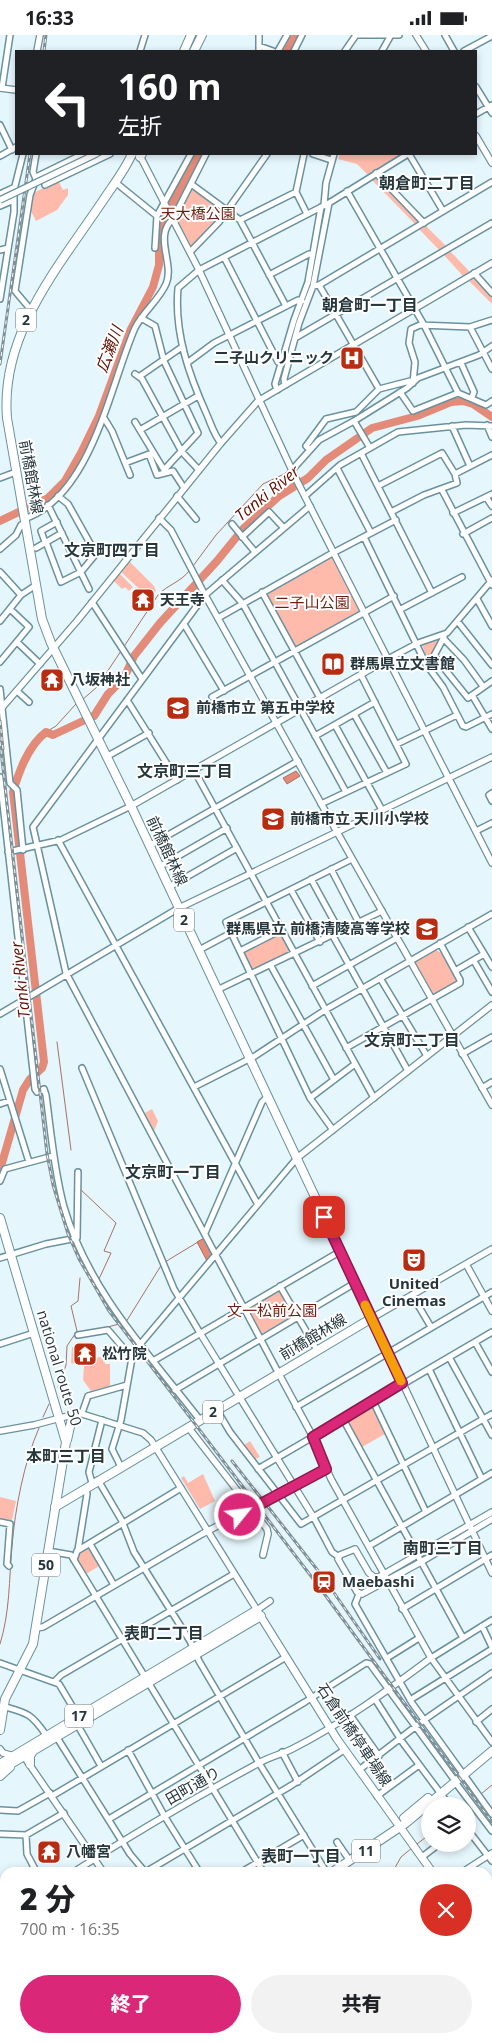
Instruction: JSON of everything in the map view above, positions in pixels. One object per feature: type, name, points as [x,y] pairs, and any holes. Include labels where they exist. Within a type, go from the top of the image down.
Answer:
[{"type":"main road","points":[[184,50],[191,35]]},
{"type":"main road","points":[[194,50],[202,35]]},
{"type":"main road","name":"前橋館林線","points":[[55,1507],[92,1483],[372,1318],[44,626],[3,410],[6,384],[19,333],[31,310],[115,182],[136,155]]},
{"type":"main road","name":"national route 50","points":[[0,1218],[66,1442],[32,1648],[2,1706],[0,1730]]},
{"type":"main road","points":[[66,1442],[72,1418],[80,1413]]},
{"type":"main road","name":"17","points":[[23,1757],[46,1735],[77,1720],[259,1613]]},
{"type":"main road","name":"石倉前橋停車場線","points":[[259,1613],[329,1728],[429,1867]]},
{"type":"main road","name":"17","points":[[0,1766],[31,1754],[36,1748],[77,1720]]},
{"type":"main road","name":"11","points":[[340,1867],[406,1823],[462,1773],[492,1743]]},
{"type":"main road","name":"11","points":[[462,1773],[492,1751]]},
{"type":"main road","points":[[0,1776],[23,1757]]},
{"type":"street","points":[[10,35],[1,88],[15,90]]},
{"type":"street","points":[[38,50],[40,35]]},
{"type":"street","points":[[140,50],[145,35]]},
{"type":"street","points":[[259,35],[259,49]]},
{"type":"street","points":[[279,50],[287,35]]},
{"type":"street","points":[[294,50],[302,35]]},
{"type":"street","points":[[346,50],[357,35],[399,35]]},
{"type":"street","points":[[416,35],[425,50]]},
{"type":"street","points":[[445,35],[453,50]]},
{"type":"street","points":[[383,50],[391,36]]},
{"type":"street","points":[[466,50],[492,36]]},
{"type":"street","points":[[477,88],[490,106],[492,113]]},
{"type":"street","points":[[477,113],[490,106]]},
{"type":"street","points":[[0,125],[14,149],[0,155]]},
{"type":"street","points":[[477,138],[492,163]]},
{"type":"street","points":[[0,299],[15,187],[23,155]]},
{"type":"street","points":[[36,155],[33,171],[36,177]]},
{"type":"street","points":[[31,310],[15,291],[30,194],[36,177],[81,155]]},
{"type":"street","points":[[0,200],[94,155]]},
{"type":"street","points":[[45,185],[108,155]]},
{"type":"street","points":[[136,155],[190,252],[258,401],[292,470],[492,863]]},
{"type":"street","points":[[154,248],[157,217],[190,155]]},
{"type":"street","points":[[0,549],[16,535],[24,515],[38,512],[58,496],[76,472],[104,419],[136,328],[166,283],[168,264],[165,233],[167,226],[206,155]]},
{"type":"street","points":[[190,252],[227,210],[265,155]]},
{"type":"street","points":[[304,155],[296,192],[307,214]]},
{"type":"street","points":[[316,155],[331,160]]},
{"type":"street","points":[[285,385],[284,379],[295,338],[316,286],[331,160],[334,155]]},
{"type":"street","points":[[221,443],[198,395],[182,347],[178,325],[178,289],[199,270],[325,205],[407,155]]},
{"type":"street","points":[[410,155],[443,211]]},
{"type":"street","points":[[376,173],[424,223]]},
{"type":"street","points":[[115,182],[157,217]]},
{"type":"street","points":[[316,286],[492,182]]},
{"type":"street","points":[[191,184],[240,220],[286,306]]},
{"type":"street","points":[[0,194],[15,187]]},
{"type":"street","points":[[347,191],[424,325],[458,393]]},
{"type":"street","points":[[240,220],[296,192]]},
{"type":"street","points":[[0,206],[14,200]]},
{"type":"street","points":[[277,390],[275,384],[294,320],[302,301],[325,205]]},
{"type":"street","points":[[295,338],[492,223]]},
{"type":"street","points":[[0,250],[8,248]]},
{"type":"street","points":[[269,275],[309,254],[313,254]]},
{"type":"street","points":[[224,257],[278,362],[282,365]]},
{"type":"street","points":[[1,709],[92,602],[159,517],[258,401],[492,263]]},
{"type":"street","points":[[474,273],[492,293]]},
{"type":"street","points":[[316,286],[337,315],[379,389]]},
{"type":"street","points":[[187,363],[212,345],[298,300],[302,301]]},
{"type":"street","points":[[135,422],[164,470],[198,433],[164,361],[155,326],[141,318]]},
{"type":"street","points":[[409,384],[415,362],[409,343],[410,331],[415,327],[424,325],[470,327],[492,320]]},
{"type":"street","points":[[470,327],[492,369]]},
{"type":"street","points":[[292,470],[319,440],[354,421],[400,392],[409,384],[419,378],[461,363],[492,346]]},
{"type":"street","points":[[182,347],[164,361],[137,375],[182,452],[199,470]]},
{"type":"street","points":[[461,363],[474,392],[472,397]]},
{"type":"street","points":[[310,450],[306,446],[325,421],[358,411],[379,389],[409,384]]},
{"type":"street","points":[[400,392],[413,411],[458,393],[472,397],[486,405],[492,401]]},
{"type":"street","points":[[140,430],[198,395]]},
{"type":"street","points":[[104,419],[130,475]]},
{"type":"street","points":[[354,421],[370,448]]},
{"type":"street","points":[[305,496],[337,468],[401,431],[452,426],[490,426],[492,437]]},
{"type":"street","points":[[452,426],[470,466]]},
{"type":"street","points":[[361,453],[432,593]]},
{"type":"street","points":[[378,486],[442,453],[455,473],[458,483],[424,495],[392,512]]},
{"type":"street","points":[[125,463],[149,454],[157,475],[173,471],[184,488]]},
{"type":"street","points":[[455,473],[492,455]]},
{"type":"street","points":[[337,468],[371,533]]},
{"type":"street","points":[[0,478],[16,473]]},
{"type":"street","points":[[428,667],[435,657],[443,637],[491,583],[442,490]]},
{"type":"street","points":[[58,496],[68,504],[96,554]]},
{"type":"street","points":[[177,496],[196,519]]},
{"type":"street","points":[[453,513],[489,496],[492,506]]},
{"type":"street","points":[[48,505],[89,589]]},
{"type":"street","points":[[310,505],[206,595],[33,826],[66,973],[313,1437],[326,1469],[402,1609],[430,1658],[492,1743]]},
{"type":"street","points":[[242,537],[269,511],[284,527]]},
{"type":"street","points":[[159,517],[171,530],[352,859],[492,1105]]},
{"type":"street","points":[[464,534],[492,518]]},
{"type":"street","points":[[218,618],[334,552],[396,521]]},
{"type":"street","points":[[57,522],[41,531],[61,582],[81,572],[100,549]]},
{"type":"street","points":[[232,524],[255,552]]},
{"type":"street","points":[[36,547],[62,533]]},
{"type":"street","points":[[364,537],[418,643],[428,667],[443,687],[465,728],[492,714]]},
{"type":"street","points":[[0,573],[22,595]]},
{"type":"street","points":[[401,609],[462,577]]},
{"type":"street","points":[[222,580],[243,604],[346,792]]},
{"type":"street","points":[[0,621],[22,595],[36,585]]},
{"type":"street","points":[[262,593],[320,698]]},
{"type":"street","points":[[212,697],[394,596]]},
{"type":"street","points":[[477,599],[492,626]]},
{"type":"street","points":[[92,602],[142,679]]},
{"type":"street","points":[[0,662],[29,625],[10,609]]},
{"type":"street","points":[[458,622],[492,665]]},
{"type":"street","points":[[184,624],[224,691]]},
{"type":"street","points":[[8,852],[58,841],[130,806],[388,659],[418,643],[443,637]]},
{"type":"street","points":[[443,637],[464,660],[482,685]]},
{"type":"street","points":[[16,642],[40,664]]},
{"type":"street","points":[[435,657],[467,697],[472,695],[482,685],[492,681]]},
{"type":"street","points":[[322,804],[406,763],[361,675]]},
{"type":"street","points":[[0,689],[1,709],[14,787],[20,850]]},
{"type":"street","points":[[17,691],[29,702]]},
{"type":"street","points":[[472,695],[492,729]]},
{"type":"street","points":[[127,699],[177,780]]},
{"type":"street","points":[[315,735],[375,702]]},
{"type":"street","points":[[354,714],[386,773]]},
{"type":"street","points":[[396,744],[457,715]]},
{"type":"street","points":[[335,725],[382,810]]},
{"type":"street","points":[[106,757],[149,733]]},
{"type":"street","points":[[0,1014],[115,944],[179,909],[492,757]]},
{"type":"street","points":[[149,846],[298,761]]},
{"type":"street","points":[[194,770],[374,1098]]},
{"type":"street","points":[[0,777],[35,1089],[37,1092],[44,1089],[46,1095],[53,1156],[65,1209],[76,1239],[104,1293],[140,1344],[200,1420]]},
{"type":"street","points":[[492,793],[489,795],[492,801]]},
{"type":"street","points":[[476,831],[492,823]]},
{"type":"street","points":[[159,867],[226,829]]},
{"type":"street","points":[[58,841],[257,1203]]},
{"type":"street","points":[[169,887],[237,848]]},
{"type":"street","points":[[334,1130],[310,1098],[227,920],[352,859]]},
{"type":"street","points":[[331,869],[359,923]]},
{"type":"street","points":[[312,879],[340,932]]},
{"type":"street","points":[[291,890],[320,942]]},
{"type":"street","points":[[218,990],[382,911]]},
{"type":"street","points":[[194,1087],[250,1059],[325,1010],[492,914]]},
{"type":"street","points":[[468,927],[492,967]]},
{"type":"street","points":[[240,951],[281,930]]},
{"type":"street","points":[[199,950],[232,933]]},
{"type":"street","points":[[333,936],[408,1071]]},
{"type":"street","points":[[312,987],[397,938]]},
{"type":"street","points":[[346,1048],[460,983],[440,943]]},
{"type":"street","points":[[455,971],[484,954]]},
{"type":"street","points":[[474,961],[492,992]]},
{"type":"street","points":[[271,966],[334,1080]]},
{"type":"street","points":[[380,978],[427,1056]]},
{"type":"street","points":[[121,1467],[112,1451],[132,1358],[140,1344],[257,1203],[297,1158],[492,1005]]},
{"type":"street","points":[[462,1054],[492,1037]]},
{"type":"street","points":[[310,1098],[355,1064]]},
{"type":"street","points":[[82,1068],[178,1298],[314,1518],[333,1554],[339,1557],[359,1594]]},
{"type":"street","points":[[0,1069],[30,1162]]},
{"type":"street","points":[[482,1088],[492,1082]]},
{"type":"street","points":[[205,1233],[262,1102],[268,1097]]},
{"type":"street","points":[[0,1104],[9,1101]]},
{"type":"street","points":[[0,1181],[5,1169],[53,1156]]},
{"type":"street","points":[[76,1239],[78,1236],[78,1172]]},
{"type":"street","points":[[0,1259],[10,1254],[46,1244],[76,1239]]},
{"type":"street","points":[[492,1249],[372,1318],[492,1573]]},
{"type":"street","points":[[153,1361],[341,1251]]},
{"type":"street","points":[[466,1264],[492,1311]]},
{"type":"street","points":[[175,1390],[355,1283]]},
{"type":"street","points":[[280,1286],[318,1350]]},
{"type":"street","points":[[296,1407],[492,1292]]},
{"type":"street","points":[[412,1295],[431,1327]]},
{"type":"street","points":[[78,1335],[106,1329],[132,1358]]},
{"type":"street","points":[[258,1469],[492,1332]]},
{"type":"street","points":[[0,1344],[34,1333]]},
{"type":"street","points":[[475,1342],[492,1372]]},
{"type":"street","points":[[449,1357],[492,1435]]},
{"type":"street","points":[[429,1369],[482,1479]]},
{"type":"street","points":[[80,1413],[88,1396],[127,1385]]},
{"type":"street","points":[[373,1401],[426,1512]]},
{"type":"street","points":[[217,1410],[230,1432],[277,1495],[299,1523],[304,1524],[492,1414]]},
{"type":"street","points":[[0,1431],[34,1425],[80,1413],[143,1433],[155,1447],[259,1613],[270,1601]]},
{"type":"street","points":[[343,1419],[463,1638]]},
{"type":"street","points":[[102,1420],[89,1472],[92,1483],[123,1523],[133,1549],[144,1568],[195,1650],[259,1763],[323,1867]]},
{"type":"street","points":[[188,1427],[268,1530],[263,1555]]},
{"type":"street","points":[[36,1628],[43,1627],[144,1568],[326,1469]]},
{"type":"street","points":[[369,1546],[492,1473]]},
{"type":"street","points":[[74,1561],[78,1550],[87,1494],[92,1483]]},
{"type":"street","points":[[78,1550],[181,1488]]},
{"type":"street","points":[[339,1557],[350,1549],[355,1549],[370,1575],[386,1577],[421,1562],[492,1512]]},
{"type":"street","points":[[492,1519],[417,1555],[359,1594],[355,1604],[410,1700],[479,1796],[490,1807],[492,1814]]},
{"type":"street","points":[[0,1522],[10,1524],[7,1564],[9,1566]]},
{"type":"street","points":[[90,1543],[114,1585]]},
{"type":"street","points":[[48,1551],[70,1555],[174,1722],[261,1867]]},
{"type":"street","points":[[402,1609],[492,1555]]},
{"type":"street","points":[[54,1682],[61,1675],[234,1574]]},
{"type":"street","points":[[430,1658],[492,1620]]},
{"type":"street","points":[[410,1700],[492,1648],[482,1626]]},
{"type":"street","points":[[387,1658],[419,1638]]},
{"type":"street","points":[[0,1810],[18,1811],[83,1777],[286,1657]]},
{"type":"street","name":"田町通り","points":[[81,1867],[214,1788],[259,1763],[295,1748],[329,1728],[389,1691],[430,1658]]},
{"type":"street","points":[[0,1663],[19,1672],[59,1684],[101,1766]]},
{"type":"street","points":[[109,1819],[366,1663],[370,1664],[492,1831]]},
{"type":"street","points":[[359,1770],[424,1720],[492,1673]]},
{"type":"street","points":[[376,1699],[401,1739],[444,1797]]},
{"type":"street","points":[[2,1706],[23,1711],[32,1716],[46,1735]]},
{"type":"street","points":[[476,1722],[492,1709]]},
{"type":"street","points":[[350,1715],[379,1756]]},
{"type":"street","points":[[56,1736],[123,1842],[141,1867]]},
{"type":"street","points":[[0,1749],[3,1753],[23,1757],[51,1794],[100,1867]]},
{"type":"street","points":[[128,1750],[153,1792],[165,1817],[196,1867]]},
{"type":"street","points":[[154,1867],[298,1782],[344,1750]]},
{"type":"street","points":[[282,1752],[298,1782]]},
{"type":"street","points":[[378,1796],[420,1765]]},
{"type":"street","points":[[0,1834],[26,1835],[64,1813]]},
{"type":"street","points":[[26,1835],[27,1854],[34,1867]]},
{"type":"street","points":[[250,1867],[304,1835]]},
{"type":"street","points":[[472,1867],[491,1857],[476,1840]]},
{"type":"street","points":[[337,1842],[350,1861]]},
{"type":"street","points":[[422,1857],[429,1852]]},
{"type":"green space","points":[[340,155],[402,155],[368,175],[357,164],[338,159]]},
{"type":"green space","points":[[376,176],[420,221],[415,224],[371,179]]},
{"type":"green space","points":[[58,180],[63,190],[68,188],[68,195],[57,210],[36,221],[30,209],[32,194]]},
{"type":"green space","name":"天大橋公園","points":[[191,188],[194,188],[224,212],[192,248],[176,220]]},
{"type":"green space","points":[[424,224],[448,248],[441,252],[418,228]]},
{"type":"green space","points":[[449,250],[470,272],[463,276],[443,254]]},
{"type":"green space","points":[[475,277],[492,295],[492,304],[469,281]]},
{"type":"green space","points":[[121,542],[130,551],[125,557],[116,545]]},
{"type":"green space","name":"二子山公園","points":[[333,552],[364,611],[294,651],[262,592]]},
{"type":"green space","points":[[129,561],[154,586],[156,591],[149,598],[120,571]]},
{"type":"green space","points":[[119,573],[133,587],[129,591],[125,587],[122,589],[113,580]]},
{"type":"green space","points":[[439,638],[429,663],[422,644]]},
{"type":"green space","points":[[279,934],[291,952],[290,954],[251,971],[244,952]]},
{"type":"green space","points":[[436,950],[446,959],[458,980],[433,996],[414,961]]},
{"type":"green space","points":[[152,1109],[158,1121],[154,1131],[145,1113]]},
{"type":"green space","name":"文一松前公園","points":[[278,1289],[294,1316],[261,1334],[248,1307]]},
{"type":"green space","points":[[72,1347],[77,1349],[78,1357],[84,1361],[104,1356],[105,1364],[110,1364],[110,1386],[91,1391],[83,1380],[84,1366],[71,1363]]},
{"type":"green space","points":[[372,1406],[385,1434],[362,1447],[348,1420]]},
{"type":"green space","points":[[250,1441],[260,1457],[255,1459],[244,1445]]},
{"type":"green space","points":[[203,1474],[215,1501],[200,1509],[181,1478],[184,1476],[188,1483]]},
{"type":"green space","points":[[0,1497],[16,1501],[12,1520],[0,1519]]},
{"type":"green space","points":[[90,1546],[101,1565],[86,1574],[77,1559],[78,1551]]},
{"type":"shaded area","points":[[296,771],[300,776],[287,784],[283,778]]},
{"type":"shaded area","points":[[206,1237],[215,1254],[207,1261],[197,1242]]},
{"type":"waterway","name":"広瀬川","points":[[288,50],[296,35]]},
{"type":"waterway","name":"広瀬川","points":[[0,521],[48,498],[65,481],[81,453],[99,416],[131,329],[153,287],[159,265],[159,241],[164,219],[198,155]]},
{"type":"waterway","name":"Tanki River","points":[[94,716],[108,694],[124,678],[134,656],[160,623],[217,561],[243,529],[279,496],[308,478],[326,460],[372,428],[417,416],[451,402],[463,401],[473,404],[492,417]]},
{"type":"waterway","points":[[364,454],[399,434]]},
{"type":"waterway","points":[[292,466],[306,450]]},
{"type":"waterway","points":[[343,466],[360,456]]},
{"type":"waterway","points":[[193,566],[216,535],[263,484],[284,474],[289,469]]},
{"type":"waterway","points":[[123,648],[158,595],[189,571]]},
{"type":"waterway","points":[[82,700],[97,687],[121,651]]},
{"type":"waterway","points":[[46,732],[56,726],[76,704]]},
{"type":"waterway","name":"Tanki River","points":[[0,1170],[23,1090],[30,1079],[42,1068],[44,1062],[13,792],[25,759],[34,744],[46,732],[53,735],[85,720]]},
{"type":"waterway","points":[[57,1042],[71,1150]]},
{"type":"waterway","points":[[80,1189],[116,1223],[104,1251],[111,1253],[99,1279]]},
{"type":"waterway","points":[[165,1262],[198,1242]]},
{"type":"waterway","points":[[126,1322],[162,1264]]},
{"type":"waterway","points":[[58,1387],[66,1365],[67,1346],[77,1331],[71,1306],[78,1301],[80,1278]]},
{"type":"waterway","points":[[100,1329],[123,1323]]},
{"type":"waterway","points":[[43,1417],[49,1404]]},
{"type":"waterway","points":[[0,1644],[7,1608],[13,1532],[18,1501],[29,1456],[39,1428]]},
{"type":"waterway","points":[[481,1794],[492,1785]]},
{"type":"waterway","points":[[417,1844],[421,1841]]},
{"type":"waterway","points":[[395,1867],[401,1857],[412,1848]]},
{"type":"railway","points":[[44,50],[46,35]]},
{"type":"railway","points":[[0,364],[30,155]]},
{"type":"railway","points":[[0,721],[3,749]]},
{"type":"railway","points":[[0,742],[47,1154],[53,1185],[68,1234],[79,1259],[109,1311],[317,1584],[492,1822]]},
{"type":"railway","points":[[232,1461],[323,1577],[380,1659]]},
{"type":"slow traffic","points":[[365,1305],[401,1381]]},
{"type":"place","name":"二子山クリニック","points":[[352,358]]},
{"type":"place","name":"天王寺","points":[[143,600]]},
{"type":"place","name":"群馬県立文書館","points":[[333,664]]},
{"type":"place","name":"八坂神社","points":[[52,680]]},
{"type":"place","name":"前橋市立 第五中学校","points":[[178,708]]},
{"type":"place","name":"前橋市立 天川小学校","points":[[273,819]]},
{"type":"place","name":"群馬県立 前橋清陵高等学校","points":[[427,929]]},
{"type":"place","name":"United Cinemas","points":[[414,1260]]},
{"type":"place","name":"松竹院","points":[[85,1354]]},
{"type":"place","name":"Maebashi","points":[[324,1582]]},
{"type":"place","name":"八幡宮","points":[[49,1852]]},
{"type":"district","name":"朝倉町二丁目","points":[[427,183]]},
{"type":"district","name":"朝倉町一丁目","points":[[370,305]]},
{"type":"district","name":"文京町四丁目","points":[[112,550]]},
{"type":"district","name":"文京町三丁目","points":[[185,771]]},
{"type":"district","name":"文京町二丁目","points":[[412,1040]]},
{"type":"district","name":"文京町一丁目","points":[[173,1172]]},
{"type":"district","name":"本町三丁目","points":[[66,1456]]},
{"type":"district","name":"南町三丁目","points":[[443,1548]]},
{"type":"district","name":"表町二丁目","points":[[164,1633]]},
{"type":"district","name":"表町一丁目","points":[[301,1856]]},
{"type":"route","points":[[240,1515],[326,1469],[313,1437],[402,1383],[324,1217]]}]
